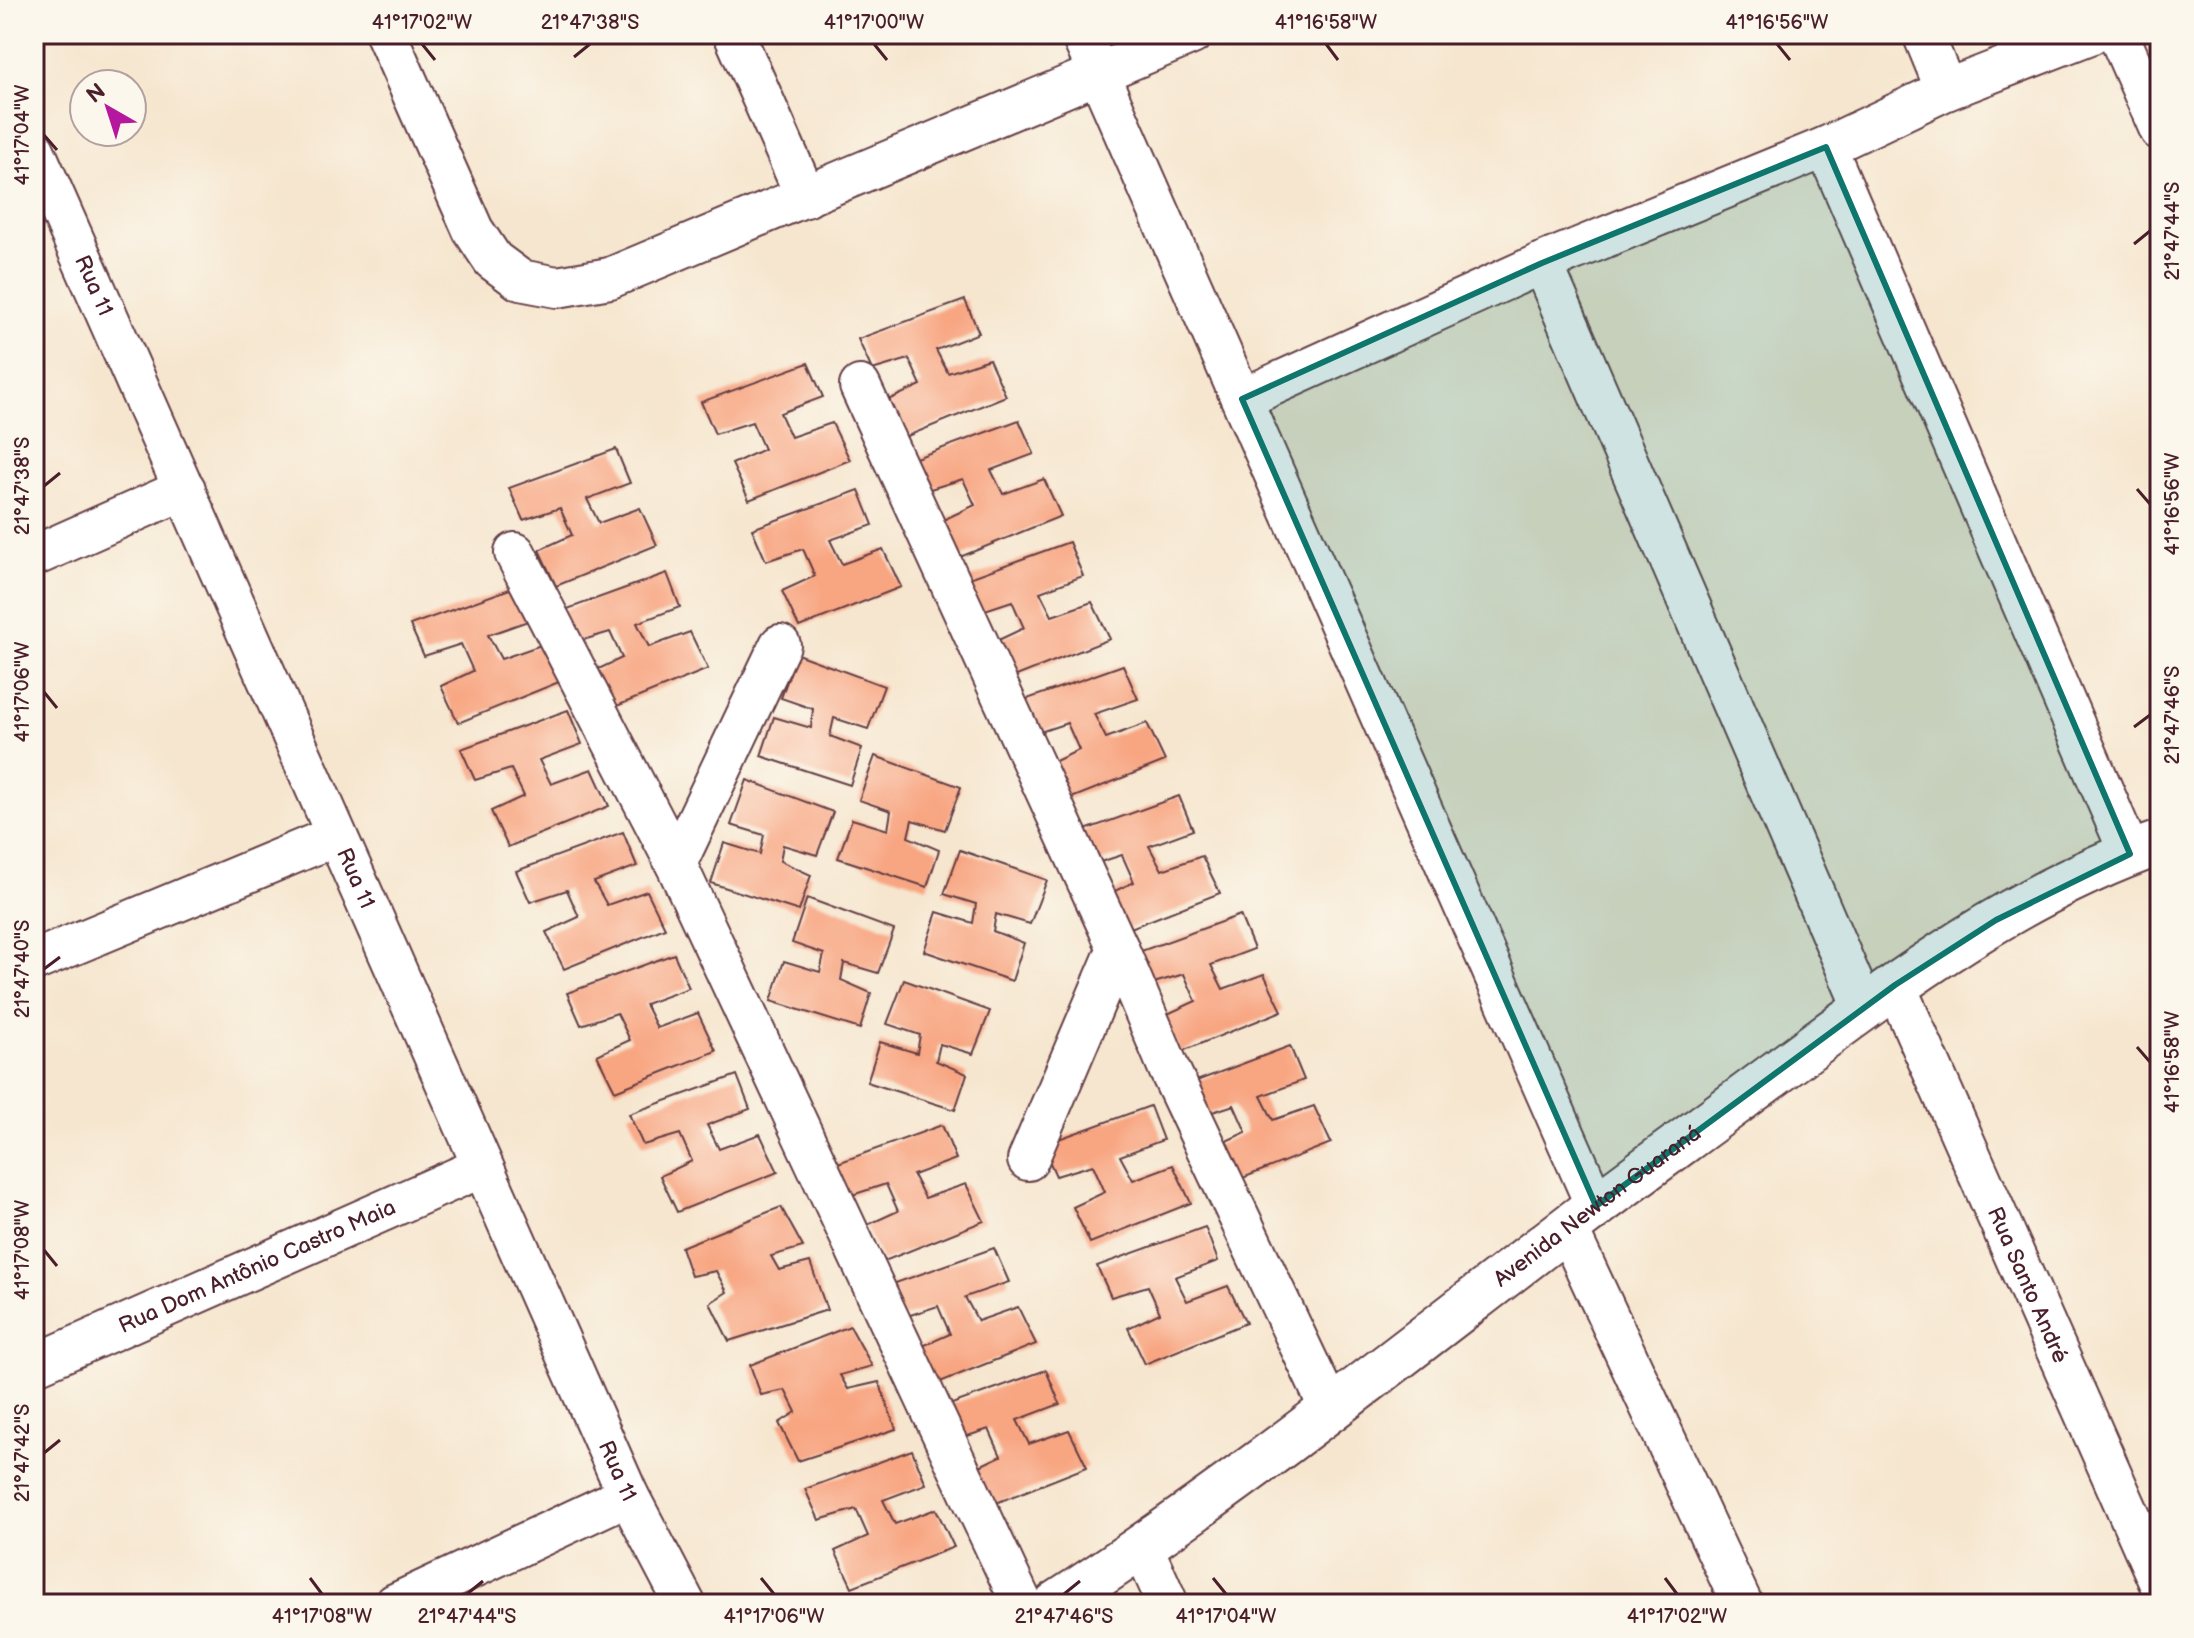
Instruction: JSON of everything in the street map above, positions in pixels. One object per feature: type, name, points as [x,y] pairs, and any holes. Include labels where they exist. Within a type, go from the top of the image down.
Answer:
[{"type":"main road","name":"Avenida Newton Guaraná","points":[[1056,1604],[1331,1411],[1581,1217],[1880,997],[2008,914],[2067,881],[2145,849]]},
{"type":"street","points":[[386,34],[473,230],[493,260],[520,280],[557,287],[610,278],[1192,34]]},
{"type":"street","points":[[734,34],[806,197]]},
{"type":"street","points":[[1081,34],[1242,399],[1742,1604]]},
{"type":"street","points":[[1923,34],[1946,90]]},
{"type":"street","points":[[1242,399],[1542,263],[1826,147],[1946,90],[2090,34]]},
{"type":"street","points":[[2118,34],[2160,130]]},
{"type":"street","points":[[1826,147],[2145,849]]},
{"type":"street","name":"Rua 11","points":[[34,150],[628,1495],[685,1604]]},
{"type":"street","name":"Rua Santo André","points":[[1542,263],[1880,997],[2160,1584]]},
{"type":"street","points":[[860,386],[1118,948],[1169,1069],[1331,1411]]},
{"type":"street","points":[[34,556],[185,489]]},
{"type":"street","points":[[515,553],[676,864],[1022,1604]]},
{"type":"street","points":[[676,864],[780,645]]},
{"type":"street","points":[[34,961],[335,836]]},
{"type":"street","points":[[1028,1160],[1118,948]]},
{"type":"street","name":"Rua Dom Antônio Castro Maia","points":[[34,1365],[482,1167]]},
{"type":"street","points":[[395,1604],[628,1495]]},
{"type":"street","points":[[1142,1546],[1168,1604]]},
{"type":"highlighted area","points":[[1826,147],[2130,854],[1996,920],[1895,985],[1596,1206],[1242,399],[1542,263]]},
{"type":"building","points":[[965,300],[979,333],[936,350],[948,373],[989,359],[1006,396],[905,437],[888,400],[921,385],[909,359],[872,370],[858,339]]},
{"type":"building","points":[[808,363],[823,397],[780,413],[791,437],[832,423],[850,460],[749,500],[732,464],[764,449],[752,422],[715,434],[701,402]]},
{"type":"building","points":[[1019,420],[1034,454],[991,470],[1003,494],[1044,479],[1061,516],[960,557],[943,520],[975,505],[963,479],[927,490],[913,459]]},
{"type":"building","points":[[616,449],[630,483],[587,499],[599,523],[640,508],[657,545],[556,586],[539,550],[572,535],[560,508],[523,520],[509,488]]},
{"type":"building","points":[[859,490],[873,525],[830,540],[842,564],[883,549],[901,587],[799,627],[782,591],[815,576],[803,549],[766,561],[752,529]]},
{"type":"building","points":[[1069,542],[1083,576],[1040,592],[1052,616],[1092,602],[1110,639],[1009,679],[992,643],[1024,628],[1012,601],[976,613],[961,581]]},
{"type":"building","points":[[667,573],[680,607],[637,623],[649,647],[690,632],[708,669],[607,710],[590,673],[622,658],[610,632],[573,643],[559,612]]},
{"type":"building","points":[[518,586],[531,620],[488,635],[501,659],[541,645],[559,682],[458,723],[441,686],[473,671],[461,644],[424,656],[410,625]]},
{"type":"building","points":[[797,654],[884,686],[868,729],[834,718],[830,736],[862,748],[850,785],[761,756],[774,717],[811,728],[813,709],[781,698]]},
{"type":"building","points":[[1123,665],[1138,699],[1094,714],[1106,738],[1147,723],[1165,761],[1064,801],[1047,765],[1079,750],[1067,723],[1031,735],[1016,703]]},
{"type":"building","points":[[568,710],[582,744],[539,760],[551,784],[592,769],[609,806],[508,847],[491,811],[524,796],[511,769],[475,780],[461,749]]},
{"type":"building","points":[[875,756],[961,787],[945,830],[912,820],[908,837],[939,850],[927,887],[838,858],[852,819],[888,830],[891,811],[859,800]]},
{"type":"building","points":[[747,780],[833,812],[817,855],[783,845],[780,861],[811,875],[799,911],[711,883],[724,843],[760,854],[764,835],[731,825]]},
{"type":"building","points":[[1179,796],[1193,830],[1149,846],[1162,870],[1202,856],[1220,893],[1118,933],[1102,897],[1134,882],[1122,855],[1085,867],[1071,835]]},
{"type":"building","points":[[623,832],[637,866],[594,882],[607,905],[647,891],[665,928],[564,969],[546,932],[579,917],[567,890],[530,902],[516,871]]},
{"type":"building","points":[[960,850],[1047,880],[1030,924],[996,914],[993,931],[1024,943],[1012,981],[924,951],[937,912],[973,923],[976,904],[944,894]]},
{"type":"building","points":[[807,898],[894,930],[878,973],[844,963],[841,980],[871,993],[860,1029],[771,1001],[784,961],[820,972],[824,954],[792,943]]},
{"type":"building","points":[[1240,915],[1254,949],[1211,965],[1223,989],[1264,974],[1282,1011],[1180,1052],[1163,1016],[1196,1001],[1184,974],[1147,985],[1133,954]]},
{"type":"building","points":[[674,954],[689,988],[645,1004],[657,1028],[698,1013],[716,1051],[615,1091],[597,1055],[630,1040],[617,1013],[581,1025],[567,993]]},
{"type":"building","points":[[904,980],[990,1011],[973,1054],[940,1044],[936,1061],[967,1074],[955,1110],[867,1082],[880,1042],[917,1053],[920,1035],[887,1024]]},
{"type":"building","points":[[1290,1046],[1304,1080],[1261,1096],[1273,1120],[1314,1106],[1331,1143],[1230,1183],[1213,1147],[1246,1132],[1234,1105],[1197,1117],[1183,1086]]},
{"type":"building","points":[[737,1075],[750,1109],[707,1125],[719,1149],[760,1134],[778,1172],[677,1212],[660,1176],[692,1161],[680,1134],[643,1145],[629,1114]]},
{"type":"building","points":[[1150,1106],[1163,1140],[1120,1156],[1133,1180],[1173,1165],[1191,1203],[1090,1243],[1073,1207],[1105,1192],[1093,1165],[1056,1176],[1042,1145]]},
{"type":"building","points":[[942,1125],[956,1159],[913,1175],[925,1198],[966,1184],[984,1221],[882,1262],[865,1226],[898,1211],[886,1184],[849,1196],[835,1164]]},
{"type":"building","points":[[781,1207],[803,1247],[771,1256],[779,1270],[810,1262],[827,1310],[729,1341],[710,1303],[727,1292],[716,1271],[691,1276],[681,1247]]},
{"type":"building","points":[[1205,1227],[1218,1261],[1175,1277],[1187,1301],[1228,1286],[1246,1323],[1145,1364],[1128,1328],[1160,1313],[1148,1286],[1111,1297],[1097,1266]]},
{"type":"building","points":[[994,1248],[1009,1282],[965,1297],[978,1321],[1018,1307],[1036,1344],[935,1384],[918,1348],[950,1334],[938,1306],[901,1318],[887,1286]]},
{"type":"building","points":[[850,1326],[872,1366],[840,1375],[848,1389],[879,1382],[896,1429],[798,1461],[779,1423],[796,1412],[785,1390],[761,1395],[750,1365]]},
{"type":"building","points":[[1046,1370],[1060,1404],[1017,1420],[1029,1444],[1069,1430],[1087,1467],[986,1507],[969,1471],[1001,1456],[989,1429],[952,1441],[938,1409]]},
{"type":"building","points":[[912,1450],[926,1484],[883,1500],[895,1524],[936,1509],[954,1547],[852,1587],[835,1551],[868,1536],[856,1509],[819,1520],[805,1489]]}]
